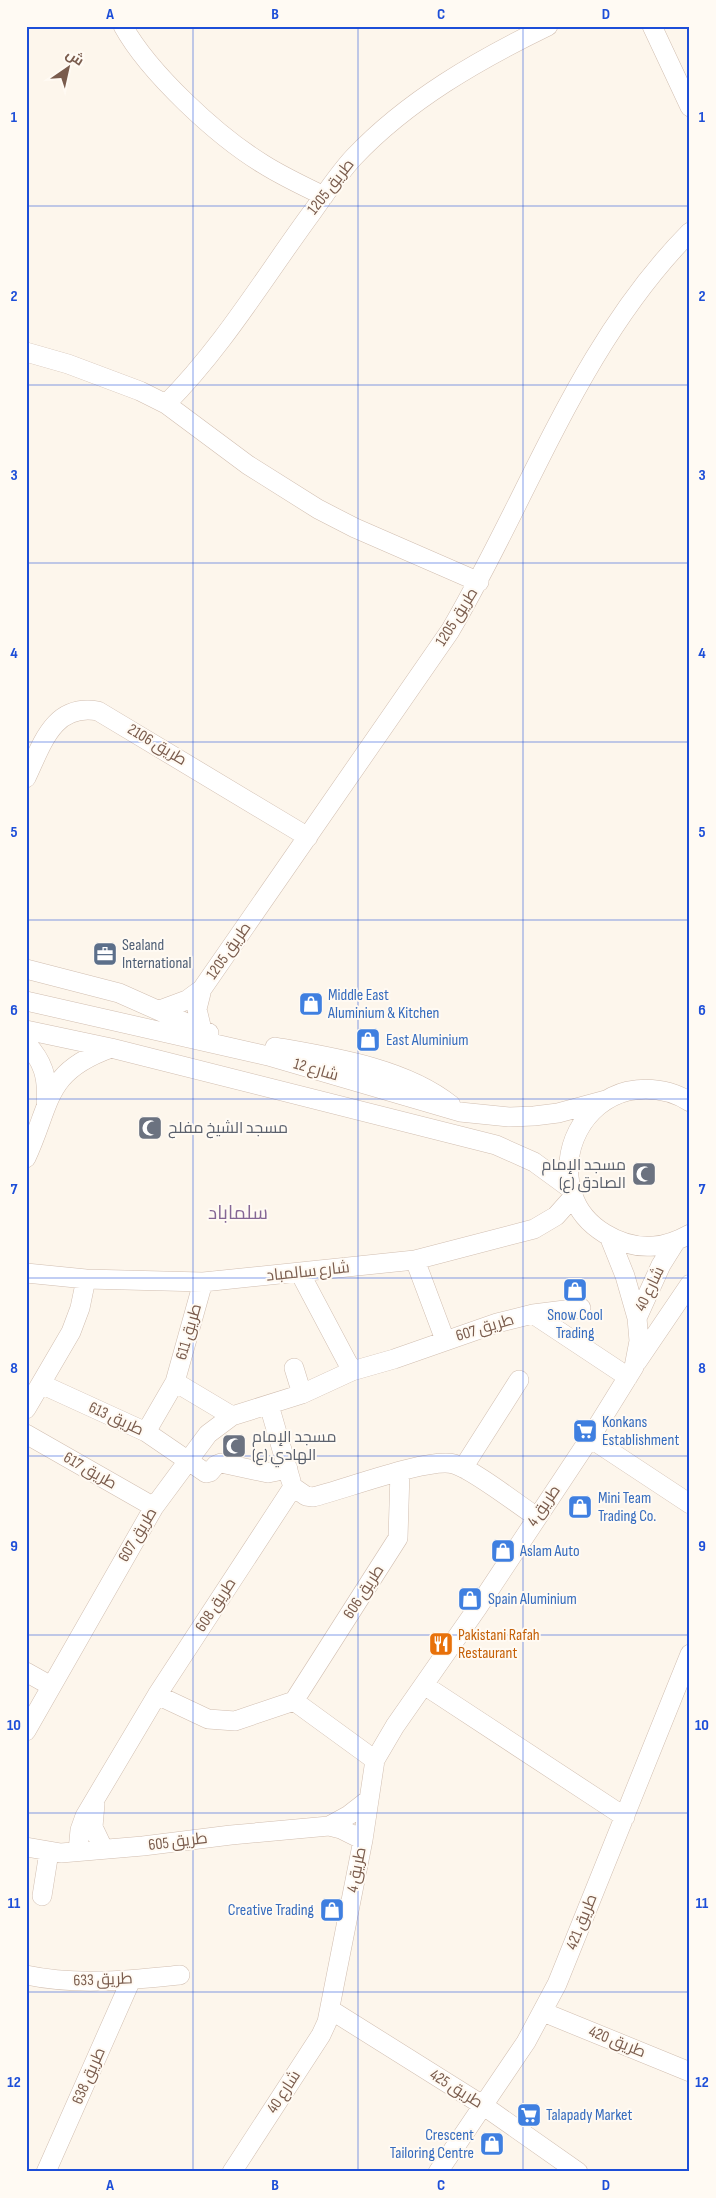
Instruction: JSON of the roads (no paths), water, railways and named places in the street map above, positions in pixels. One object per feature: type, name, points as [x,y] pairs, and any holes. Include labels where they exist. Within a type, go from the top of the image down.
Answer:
[{"type":"street","points":[[123,26],[165,81],[206,120],[262,164],[324,196]]},
{"type":"street","name":"طريق 1205","points":[[166,404],[194,377],[324,196],[353,158],[382,129],[471,66],[548,26]]},
{"type":"street","points":[[652,26],[690,107]]},
{"type":"street","name":"طريق 1205","points":[[202,1030],[197,1009],[202,990],[450,631],[478,582],[583,375],[609,332],[638,291],[690,232]]},
{"type":"street","points":[[26,352],[104,376],[166,404],[248,465],[318,509],[355,528],[478,582]]},
{"type":"street","name":"طريق 2106","points":[[26,778],[54,724],[64,716],[87,709],[98,712],[308,837]]},
{"type":"street","points":[[26,969],[119,993],[218,1036],[306,1052],[398,1075],[430,1089],[460,1112]]},
{"type":"street","name":"طريق 1205","points":[[160,1010],[187,1000],[202,990]]},
{"type":"street","name":"شارع 12","points":[[26,1001],[268,1056],[460,1112],[509,1117],[534,1116],[558,1113],[637,1090],[659,1090],[681,1096],[690,1102]]},
{"type":"street","name":"شارع 12","points":[[26,1030],[111,1048],[496,1146],[534,1162],[572,1193]]},
{"type":"street","points":[[26,1043],[39,1058],[45,1072],[48,1087],[46,1103]]},
{"type":"street","points":[[26,1158],[31,1137],[46,1103],[64,1074],[77,1063],[111,1048]]},
{"type":"street","points":[[606,1100],[587,1117],[574,1138],[568,1164],[572,1193],[585,1216],[609,1236],[630,1245],[654,1246],[683,1238]]},
{"type":"street","name":"شارع سالمباد","points":[[26,1273],[86,1279],[203,1282],[415,1260],[534,1229],[556,1216],[572,1193]]},
{"type":"street","name":"شارع 40","points":[[609,1236],[626,1276],[637,1318]]},
{"type":"street","name":"شارع 40","points":[[637,1318],[660,1265],[683,1238]]},
{"type":"street","points":[[415,1260],[445,1340]]},
{"type":"street","points":[[300,1273],[352,1371]]},
{"type":"street","points":[[26,1409],[71,1332],[80,1308],[86,1279]]},
{"type":"street","name":"طريق 611","points":[[146,1432],[175,1382],[203,1282]]},
{"type":"street","points":[[631,1372],[690,1284]]},
{"type":"street","name":"طريق 607","points":[[26,1731],[154,1507],[208,1434],[232,1416],[302,1394],[352,1371],[394,1359],[445,1340],[533,1314],[580,1308]]},
{"type":"street","name":"طريق 607","points":[[533,1314],[631,1372]]},
{"type":"street","name":"طريق 4","points":[[331,2010],[363,1840],[367,1801],[375,1760],[394,1726],[538,1517],[631,1372],[639,1341],[637,1318]]},
{"type":"street","points":[[294,1368],[302,1394]]},
{"type":"street","points":[[462,1468],[519,1380]]},
{"type":"street","name":"طريق 611","points":[[175,1382],[232,1416]]},
{"type":"street","name":"طريق 613","points":[[41,1384],[146,1432],[206,1473],[221,1463],[268,1473],[288,1469]]},
{"type":"street","points":[[269,1405],[293,1487],[306,1496],[313,1497],[400,1472],[444,1463],[462,1468],[538,1517]]},
{"type":"street","name":"طريق 617","points":[[26,1434],[154,1507]]},
{"type":"street","points":[[590,1438],[690,1504]]},
{"type":"street","name":"طريق 606","points":[[294,1701],[398,1538],[400,1472]]},
{"type":"street","name":"طريق 608","points":[[78,1851],[83,1820],[157,1695],[293,1487]]},
{"type":"street","name":"طريق 421","points":[[438,2172],[484,2106],[543,2012],[564,1966],[690,1654]]},
{"type":"street","points":[[26,1672],[51,1686]]},
{"type":"street","points":[[424,1685],[625,1817]]},
{"type":"street","points":[[157,1695],[208,1719],[235,1721],[294,1701],[375,1760]]},
{"type":"street","name":"طريق 608","points":[[97,1798],[93,1812],[93,1827],[102,1848]]},
{"type":"street","name":"طريق 605","points":[[329,1826],[349,1815],[367,1801]]},
{"type":"street","name":"طريق 605","points":[[26,1847],[49,1852],[78,1851],[329,1826],[341,1828],[363,1840]]},
{"type":"street","points":[[42,1896],[49,1852]]},
{"type":"street","name":"طريق 633","points":[[26,1975],[67,1981],[132,1980],[180,1975]]},
{"type":"street","name":"طريق 638","points":[[46,2172],[132,1980]]},
{"type":"street","name":"شارع 40","points":[[232,2172],[321,2035],[331,2010]]},
{"type":"street","name":"طريق 425","points":[[331,2010],[484,2106],[578,2172]]},
{"type":"street","name":"طريق 420","points":[[543,2012],[690,2072]]},
{"type":"place","name":"Sealand International","points":[[105,954]]},
{"type":"place","name":"Middle East Aluminium & Kitchen","points":[[311,1004]]},
{"type":"place","name":"East Aluminium","points":[[368,1040]]},
{"type":"place","name":"مسجد الشيخ مفلح","points":[[150,1128]]},
{"type":"place","name":"مسجد الإمام الصادق (ع)","points":[[644,1174]]},
{"type":"place","name":"Snow Cool Trading","points":[[575,1290]]},
{"type":"place","name":"Konkans Establishment","points":[[585,1431]]},
{"type":"place","name":"مسجد الإمام الهادي (ع)","points":[[234,1446]]},
{"type":"place","name":"Mini Team Trading Co.","points":[[580,1507]]},
{"type":"place","name":"Aslam Auto","points":[[503,1551]]},
{"type":"place","name":"Spain Aluminium","points":[[470,1599]]},
{"type":"place","name":"Pakistani Rafah Restaurant","points":[[441,1644]]},
{"type":"place","name":"Creative Trading","points":[[332,1910]]},
{"type":"place","name":"Talapady Market","points":[[529,2115]]},
{"type":"place","name":"Crescent Tailoring Centre","points":[[492,2144]]},
{"type":"district","name":"سلماباد","points":[[238,1213]]}]
